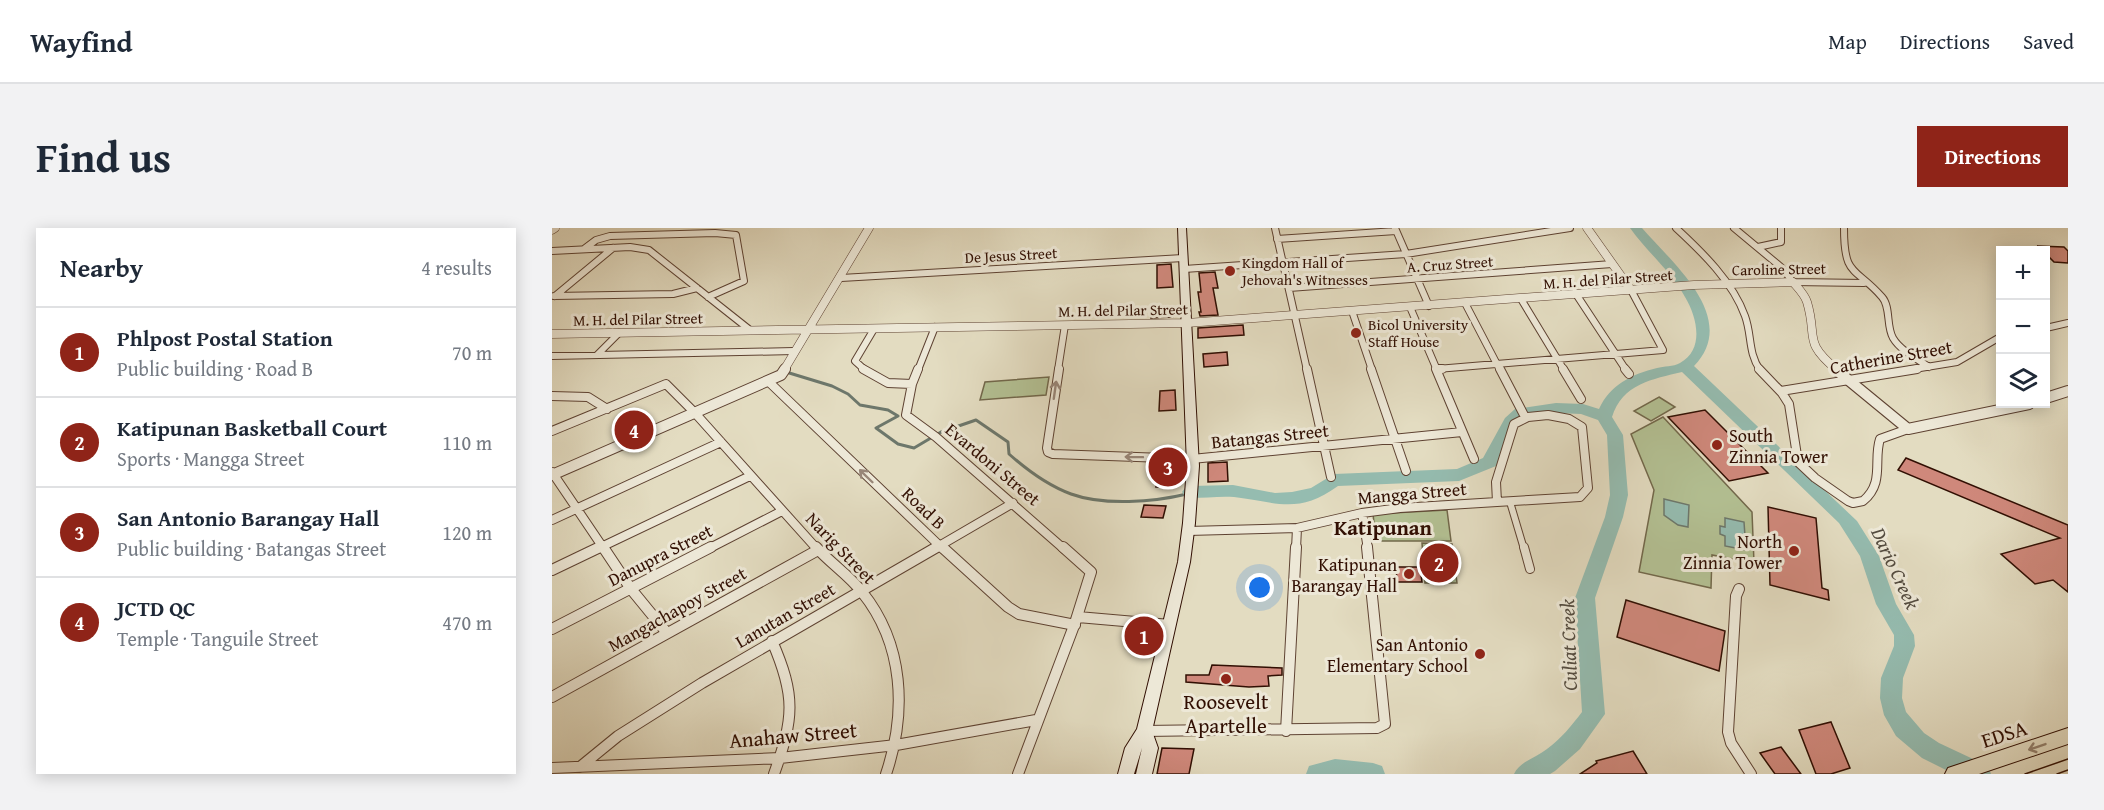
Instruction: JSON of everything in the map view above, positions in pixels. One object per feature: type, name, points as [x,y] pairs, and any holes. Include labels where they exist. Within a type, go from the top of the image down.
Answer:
[{"type":"highway","name":"EDSA","points":[[1954,774],[2068,736]]},
{"type":"main road","points":[[1126,774],[1133,748],[1144,731],[1170,625],[1188,531],[1192,459],[1182,228]]},
{"type":"main road","points":[[1144,731],[1150,748],[1144,774]]},
{"type":"street","points":[[667,633],[631,589],[552,474],[781,375],[869,228]]},
{"type":"street","points":[[1275,228],[1331,477]]},
{"type":"street","name":"De Jesus Street","points":[[841,278],[1282,262],[1406,254],[1570,228]]},
{"type":"street","points":[[1437,369],[1663,350],[1631,290],[1587,228]]},
{"type":"street","points":[[1676,228],[1690,241],[1725,283],[1746,317],[1748,346],[1755,363],[1765,377],[1780,391],[1792,412],[1798,461],[1836,494],[1852,503],[1866,499],[1878,478],[1877,445],[1880,439],[1908,429],[2010,408]]},
{"type":"street","points":[[1734,228],[1781,267],[1807,300],[1812,343],[1825,360],[1908,429]]},
{"type":"street","points":[[1758,247],[1781,242],[1780,228]]},
{"type":"street","points":[[1844,228],[1844,248],[1848,264],[1864,283],[1884,299],[1892,337],[1905,350],[1929,367]]},
{"type":"street","points":[[1277,239],[1396,230],[1429,306]]},
{"type":"street","points":[[584,249],[596,240],[610,236],[727,233],[736,235],[744,281],[708,297]]},
{"type":"street","points":[[553,297],[613,248]]},
{"type":"street","points":[[552,251],[613,248],[650,250],[750,330]]},
{"type":"street","name":"A. Cruz Street","points":[[1289,288],[1612,264]]},
{"type":"street","name":"Caroline Street","points":[[1694,285],[1793,282],[1864,283]]},
{"type":"street","name":"M. H. del Pilar Street","points":[[552,334],[1187,323],[1694,285]]},
{"type":"street","points":[[553,297],[674,294],[697,288]]},
{"type":"street","points":[[1576,294],[1629,374]]},
{"type":"street","points":[[1521,299],[1581,399]]},
{"type":"street","points":[[1465,303],[1523,413],[1514,424],[1496,482],[1497,503]]},
{"type":"street","points":[[1410,307],[1474,459]]},
{"type":"street","points":[[1352,311],[1406,471]]},
{"type":"street","points":[[2050,327],[2068,323]]},
{"type":"street","name":"Batangas Street","points":[[1065,325],[1047,448],[1048,452],[1058,455],[1192,459],[1462,432]]},
{"type":"street","name":"Evardoni Street","points":[[935,327],[912,384],[906,415],[935,436],[1091,572],[1077,621]]},
{"type":"street","points":[[874,329],[855,361],[888,384],[896,386],[912,384]]},
{"type":"street","points":[[597,355],[619,333]]},
{"type":"street","name":"Catherine Street","points":[[1780,391],[1957,362],[1970,357],[1996,339]]},
{"type":"street","points":[[552,356],[794,351]]},
{"type":"street","name":"Road B","points":[[769,382],[939,545],[1008,607],[1019,614],[1077,621],[1170,625]]},
{"type":"street","name":"Narig Street","points":[[607,409],[666,384],[695,413],[818,550],[861,590],[886,629],[900,685],[896,745],[886,774]]},
{"type":"street","points":[[2050,397],[2068,391]]},
{"type":"street","points":[[552,396],[588,397],[607,409]]},
{"type":"street","points":[[552,431],[607,409]]},
{"type":"street","name":"Mangga Street","points":[[1188,531],[1297,528],[1362,513],[1400,508],[1580,497],[1588,488],[1582,427],[1578,421],[1558,416],[1523,413]]},
{"type":"street","points":[[552,520],[721,442]]},
{"type":"street","points":[[552,570],[750,476]]},
{"type":"street","points":[[1510,502],[1530,569]]},
{"type":"street","name":"Lanutan Street","points":[[580,767],[618,736],[772,641],[1013,503]]},
{"type":"street","name":"Danupra Street","points":[[552,629],[782,511]]},
{"type":"street","points":[[1144,731],[1286,731],[1377,728],[1385,724],[1370,564],[1362,513]]},
{"type":"street","points":[[1286,731],[1297,528]]},
{"type":"street","name":"Mangachapoy Street","points":[[552,697],[818,550]]},
{"type":"street","points":[[1739,589],[1736,596],[1728,732],[1731,743],[1751,774]]},
{"type":"street","points":[[1018,774],[1036,720],[1077,621]]},
{"type":"street","points":[[772,641],[785,669],[791,693],[790,728],[774,774]]},
{"type":"street","name":"Anahaw Street","points":[[552,768],[780,758],[896,745],[1036,720]]},
{"type":"green space","points":[[1049,377],[1046,395],[980,400],[985,382]]},
{"type":"green space","points":[[1659,397],[1675,407],[1651,421],[1634,411]]},
{"type":"green space","points":[[1663,417],[1752,512],[1754,563],[1712,555],[1711,588],[1639,572],[1654,490],[1631,434]]},
{"type":"green space","points":[[1447,510],[1451,541],[1376,541],[1373,514]]},
{"type":"green space","points":[[1422,543],[1452,544],[1457,583],[1425,583]]},
{"type":"water","points":[[1664,499],[1689,505],[1688,527],[1678,525],[1664,515]]},
{"type":"water","points":[[1725,518],[1744,522],[1746,550],[1725,546],[1725,536],[1720,534],[1720,526],[1725,527]]},
{"type":"building","points":[[2050,246],[2064,247],[2068,251],[2068,263],[2054,262],[2050,258]]},
{"type":"building","points":[[1171,264],[1173,287],[1157,288],[1157,265]]},
{"type":"building","points":[[1215,272],[1218,288],[1213,288],[1218,315],[1200,316],[1199,273]]},
{"type":"building","points":[[1173,307],[1173,317],[1151,318],[1152,309]]},
{"type":"building","points":[[1243,325],[1244,335],[1198,338],[1198,328]]},
{"type":"building","points":[[1227,352],[1228,365],[1204,367],[1203,354]]},
{"type":"building","points":[[1175,390],[1176,410],[1159,411],[1160,391]]},
{"type":"building","name":"South Zinnia Tower","points":[[1705,410],[1768,473],[1729,481],[1668,417]]},
{"type":"building","points":[[1906,458],[2068,525],[2068,592],[2053,580],[2035,584],[2001,554],[2060,538],[1898,470]]},
{"type":"building","points":[[1227,462],[1228,481],[1208,482],[1208,463]]},
{"type":"building","points":[[1158,464],[1178,465],[1172,487],[1156,487]]},
{"type":"building","points":[[1144,505],[1166,506],[1163,518],[1141,517]]},
{"type":"building","name":"North Zinnia Tower","points":[[1768,507],[1816,518],[1822,588],[1828,590],[1829,600],[1770,585]]},
{"type":"building","name":"Katipunan Barangay Hall","points":[[1396,567],[1420,567],[1422,582],[1397,582]]},
{"type":"building","points":[[1626,600],[1725,631],[1719,671],[1617,637]]},
{"type":"building","name":"Roosevelt Apartelle","points":[[1212,665],[1282,668],[1282,675],[1268,676],[1269,686],[1249,687],[1186,682],[1186,675],[1209,675]]},
{"type":"building","points":[[1831,722],[1850,768],[1831,774],[1816,774],[1799,730]]},
{"type":"building","points":[[1781,747],[1801,774],[1775,774],[1760,753]]},
{"type":"building","points":[[1162,748],[1194,749],[1189,774],[1157,774]]},
{"type":"building","points":[[1633,751],[1647,774],[1580,774],[1597,763],[1596,761]]},
{"type":"waterway","points":[[1636,228],[1683,283],[1703,321],[1704,333],[1701,346],[1685,366]]},
{"type":"waterway","points":[[1604,417],[1612,399],[1626,386],[1643,377],[1685,366]]},
{"type":"waterway","name":"Dario Creek","points":[[1685,366],[1845,518],[1869,556],[1886,604],[1904,635],[1905,646],[1892,678],[1891,698],[1895,715],[1916,741],[1946,759],[1979,774]]},
{"type":"waterway","points":[[786,372],[832,386],[848,394],[860,405],[888,410],[898,416],[876,428],[898,444],[914,448],[941,432],[976,420],[1008,442],[1009,454],[1023,466],[1046,482],[1071,494],[1098,500],[1129,502],[1187,494]]},
{"type":"waterway","points":[[1191,492],[1233,491],[1275,499],[1292,498],[1316,493],[1334,480],[1459,475],[1490,462],[1513,418],[1521,413],[1556,408],[1583,409],[1604,417]]},
{"type":"waterway","name":"Culiat Creek","points":[[1526,774],[1556,757],[1580,733],[1594,714],[1585,598],[1614,517],[1619,495],[1615,435],[1604,417]]},
{"type":"waterway","name":"Culiat Creek","points":[[1318,774],[1335,770],[1373,774]]},
{"type":"tram line","points":[[2025,774],[2068,759]]},
{"type":"tram line","points":[[2057,774],[2068,770]]},
{"type":"place","name":"Kingdom Hall of Jehovah's Witnesses","points":[[1230,271]]},
{"type":"place","name":"Bicol University Staff House","points":[[1356,333]]},
{"type":"place","name":"JCTD QC","points":[[634,430]]},
{"type":"place","name":"South Zinnia Tower","points":[[1717,445]]},
{"type":"place","name":"San Antonio Barangay Hall","points":[[1168,467]]},
{"type":"place","name":"North Zinnia Tower","points":[[1794,551]]},
{"type":"place","name":"Katipunan Basketball Court","points":[[1439,563]]},
{"type":"place","name":"Katipunan Barangay Hall","points":[[1409,574]]},
{"type":"place","name":"Phlpost Postal Station","points":[[1144,636]]},
{"type":"place","name":"San Antonio Elementary School","points":[[1480,654]]},
{"type":"place","name":"Roosevelt Apartelle","points":[[1226,679]]},
{"type":"district","name":"Katipunan","points":[[1383,527]]}]
